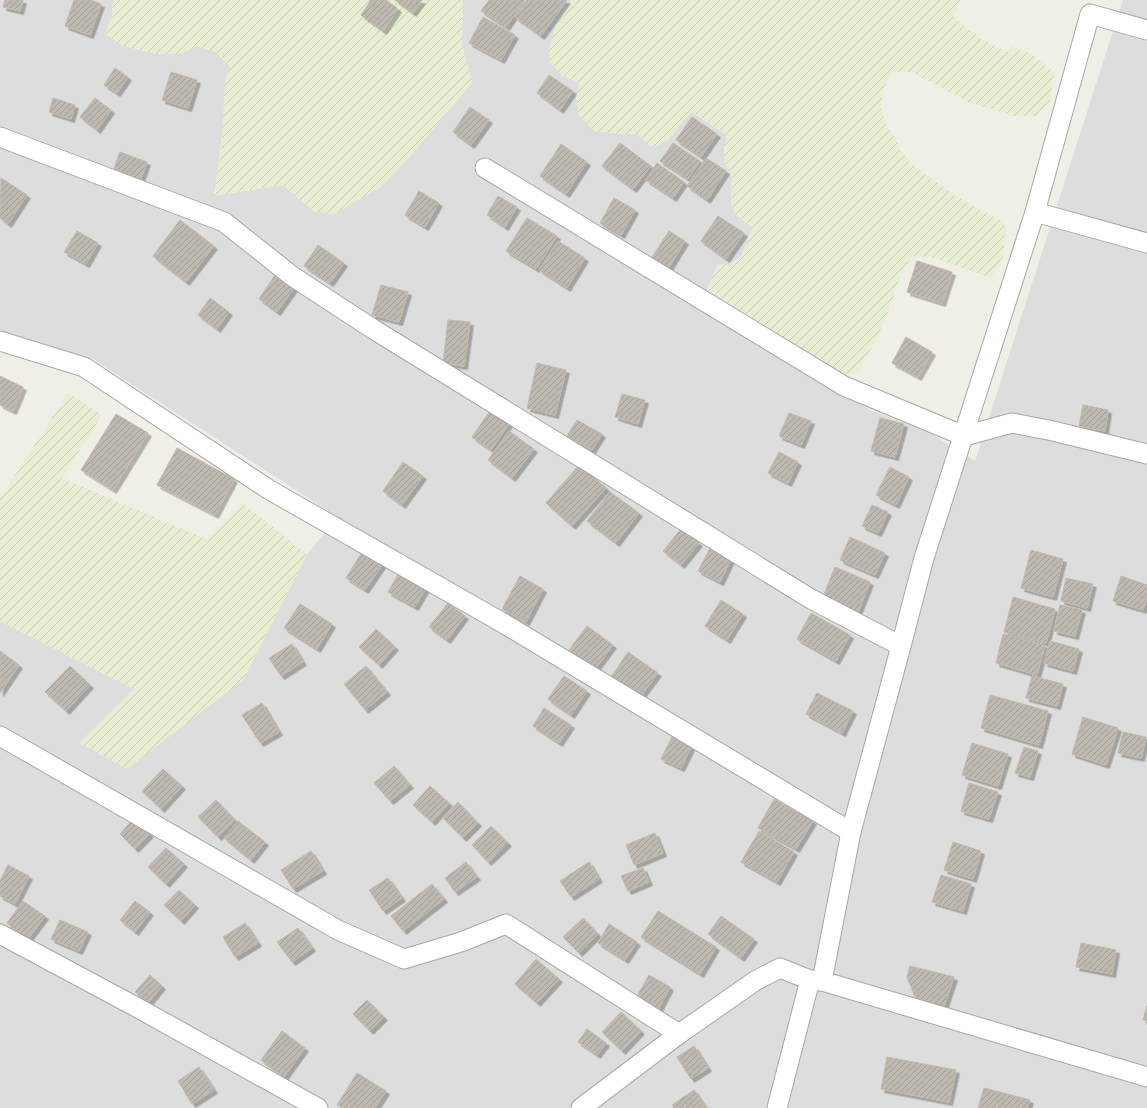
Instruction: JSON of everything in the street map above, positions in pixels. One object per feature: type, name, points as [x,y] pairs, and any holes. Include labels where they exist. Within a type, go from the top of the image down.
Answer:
[{"type":"street","points":[[777,1108],[816,981],[851,832],[924,558],[1035,212],[1092,7],[1147,30]]},
{"type":"street","points":[[0,137],[224,222],[292,276],[373,329],[811,599],[901,646]]},
{"type":"street","points":[[485,168],[844,386],[964,436],[1012,423],[1054,431],[1147,454]]},
{"type":"street","points":[[1035,212],[1147,243]]},
{"type":"street","points":[[0,341],[84,367],[268,489],[503,623],[851,832]]},
{"type":"street","points":[[0,736],[338,930],[404,959],[461,942],[506,924],[679,1034]]},
{"type":"street","points":[[0,934],[138,1008],[318,1108]]},
{"type":"street","points":[[581,1108],[679,1034],[754,981],[780,968],[816,981],[1147,1077]]},
{"type":"shaded area","points":[[0,0],[113,0],[112,17],[105,34],[180,54],[197,46],[216,52],[231,67],[214,196],[283,185],[313,211],[381,187],[407,160],[472,83],[462,45],[463,0],[569,0],[569,5],[556,24],[561,75],[580,83],[576,98],[616,134],[636,134],[668,140],[691,112],[724,133],[727,139],[724,148],[725,163],[731,172],[732,179],[731,203],[734,212],[742,220],[753,227],[741,256],[730,265],[707,292],[872,411],[925,430],[975,461],[1123,0],[1147,0],[1147,1108],[0,1108],[0,621],[134,689],[243,680],[307,554],[338,517],[91,358],[0,331]]},
{"type":"green space","points":[[113,0],[463,0],[462,45],[472,83],[407,160],[381,187],[332,215],[313,211],[283,185],[214,196],[222,141],[225,78],[231,67],[216,52],[197,46],[180,54],[155,54],[124,46],[105,34],[112,17]]},
{"type":"green space","points":[[569,0],[961,0],[953,17],[983,40],[1008,52],[1013,47],[1032,54],[1054,72],[1050,102],[1035,116],[1013,116],[968,102],[911,72],[893,72],[883,89],[881,110],[889,130],[896,138],[900,150],[916,168],[965,202],[999,219],[1006,228],[1003,257],[991,278],[931,257],[912,256],[901,274],[888,313],[876,340],[861,367],[853,375],[836,373],[706,292],[718,264],[730,265],[741,256],[753,227],[742,220],[734,212],[731,203],[731,172],[725,163],[724,157],[724,148],[727,139],[724,133],[692,112],[668,140],[653,148],[636,134],[616,134],[594,131],[579,116],[576,98],[579,83],[561,75],[550,62],[549,48],[556,24],[569,5]]},
{"type":"green space","points":[[68,393],[102,415],[62,478],[206,539],[242,503],[307,554],[243,680],[127,769],[79,743],[134,689],[0,621],[0,498]]},
{"type":"building","points":[[5,0],[23,0],[20,11],[3,7]]},
{"type":"building","points":[[74,0],[90,0],[101,4],[90,35],[65,26]]},
{"type":"building","points":[[371,0],[386,0],[398,9],[383,31],[361,15]]},
{"type":"building","points":[[395,0],[422,0],[413,13]]},
{"type":"building","points":[[489,0],[525,0],[506,27],[481,11]]},
{"type":"building","points":[[527,0],[567,0],[541,36],[515,17]]},
{"type":"building","points":[[483,17],[515,35],[501,60],[469,43]]},
{"type":"building","points":[[115,68],[128,77],[117,93],[104,85]]},
{"type":"building","points":[[171,72],[197,80],[188,108],[162,100]]},
{"type":"building","points":[[549,75],[573,91],[560,110],[537,93]]},
{"type":"building","points":[[53,98],[75,105],[71,119],[49,112]]},
{"type":"building","points":[[95,98],[111,110],[97,130],[80,117]]},
{"type":"building","points":[[470,107],[489,120],[471,145],[453,132]]},
{"type":"building","points":[[692,117],[717,134],[701,157],[676,140]]},
{"type":"building","points":[[620,143],[651,166],[633,189],[602,166]]},
{"type":"building","points":[[673,143],[700,161],[688,179],[660,161]]},
{"type":"building","points":[[561,144],[587,162],[566,194],[540,176]]},
{"type":"building","points":[[120,152],[147,162],[139,184],[112,174]]},
{"type":"building","points":[[706,158],[726,171],[707,200],[687,186]]},
{"type":"building","points":[[657,163],[684,182],[673,198],[646,180]]},
{"type":"building","points":[[1,178],[27,195],[8,224],[0,218]]},
{"type":"building","points":[[419,191],[439,203],[425,227],[405,215]]},
{"type":"building","points":[[498,196],[517,207],[505,227],[487,215]]},
{"type":"building","points":[[614,198],[635,210],[621,235],[600,223]]},
{"type":"building","points":[[718,216],[744,233],[726,259],[701,241]]},
{"type":"building","points":[[527,218],[557,236],[536,269],[506,251]]},
{"type":"building","points":[[180,220],[214,246],[186,282],[153,256]]},
{"type":"building","points":[[77,231],[98,243],[86,264],[64,252]]},
{"type":"building","points":[[669,231],[685,241],[668,269],[651,259]]},
{"type":"building","points":[[558,241],[585,258],[567,288],[539,270]]},
{"type":"building","points":[[318,245],[344,263],[330,283],[304,266]]},
{"type":"building","points":[[917,261],[952,272],[942,303],[907,292]]},
{"type":"building","points":[[275,275],[294,288],[277,312],[259,299]]},
{"type":"building","points":[[381,285],[408,292],[399,322],[372,315]]},
{"type":"building","points":[[210,298],[229,312],[217,329],[198,315]]},
{"type":"building","points":[[448,320],[470,322],[464,366],[443,363]]},
{"type":"building","points":[[906,337],[932,352],[918,377],[892,363]]},
{"type":"building","points":[[537,363],[566,370],[555,415],[527,408]]},
{"type":"building","points":[[0,376],[23,387],[13,411],[0,405]]},
{"type":"building","points":[[622,394],[645,400],[638,424],[615,417]]},
{"type":"building","points":[[1083,405],[1108,410],[1105,431],[1079,426]]},
{"type":"building","points":[[492,408],[511,421],[491,450],[472,437]]},
{"type":"building","points":[[789,413],[811,421],[801,445],[779,436]]},
{"type":"building","points":[[116,414],[148,433],[113,490],[81,470]]},
{"type":"building","points":[[880,418],[904,424],[895,457],[871,451]]},
{"type":"building","points":[[577,420],[602,434],[592,450],[567,436]]},
{"type":"building","points":[[509,431],[534,449],[512,478],[488,460]]},
{"type":"building","points":[[177,448],[234,479],[215,515],[157,485]]},
{"type":"building","points":[[779,452],[798,462],[788,483],[768,473]]},
{"type":"building","points":[[403,462],[423,476],[402,505],[383,491]]},
{"type":"building","points":[[579,465],[606,488],[572,526],[546,503]]},
{"type":"building","points":[[890,467],[909,477],[896,505],[876,495]]},
{"type":"building","points":[[610,492],[639,513],[616,543],[587,521]]},
{"type":"building","points":[[872,505],[888,512],[878,533],[862,526]]},
{"type":"building","points":[[681,529],[699,543],[681,565],[663,551]]},
{"type":"building","points":[[850,537],[885,553],[875,575],[840,560]]},
{"type":"building","points":[[711,546],[732,557],[720,582],[698,571]]},
{"type":"building","points":[[364,549],[384,562],[365,590],[346,578]]},
{"type":"building","points":[[1031,550],[1063,559],[1053,597],[1021,588]]},
{"type":"building","points":[[403,566],[430,581],[415,607],[388,592]]},
{"type":"building","points":[[835,567],[870,582],[858,612],[823,597]]},
{"type":"building","points":[[520,576],[543,589],[526,622],[502,609]]},
{"type":"building","points":[[1121,576],[1147,585],[1147,598],[1143,610],[1113,601]]},
{"type":"building","points":[[1066,578],[1093,584],[1087,608],[1061,601]]},
{"type":"building","points":[[1013,597],[1055,609],[1046,643],[1004,632]]},
{"type":"building","points":[[721,600],[743,614],[727,640],[705,626]]},
{"type":"building","points":[[448,603],[465,616],[447,640],[429,627]]},
{"type":"building","points":[[300,604],[332,624],[317,649],[284,628]]},
{"type":"building","points":[[1060,605],[1082,610],[1075,636],[1054,631]]},
{"type":"building","points":[[811,613],[850,635],[836,661],[797,639]]},
{"type":"building","points":[[587,626],[613,645],[595,669],[569,650]]},
{"type":"building","points":[[376,629],[395,647],[379,665],[359,647]]},
{"type":"building","points":[[1003,634],[1045,645],[1037,675],[996,663]]},
{"type":"building","points":[[1050,641],[1079,649],[1073,671],[1044,663]]},
{"type":"building","points":[[292,644],[303,662],[281,676],[269,658]]},
{"type":"building","points":[[0,651],[19,665],[0,693]]},
{"type":"building","points":[[628,652],[658,673],[640,697],[611,677]]},
{"type":"building","points":[[70,666],[90,685],[66,711],[45,692]]},
{"type":"building","points":[[366,666],[387,692],[365,710],[344,684]]},
{"type":"building","points":[[564,676],[587,691],[571,715],[548,699]]},
{"type":"building","points":[[1032,676],[1063,684],[1057,706],[1026,698]]},
{"type":"building","points":[[817,693],[853,711],[842,733],[806,714]]},
{"type":"building","points":[[990,695],[1048,711],[1039,745],[981,728]]},
{"type":"building","points":[[262,703],[279,732],[260,743],[242,715]]},
{"type":"building","points":[[544,708],[571,725],[559,743],[533,726]]},
{"type":"building","points":[[1083,717],[1118,728],[1106,765],[1072,754]]},
{"type":"building","points":[[1123,732],[1146,737],[1141,758],[1118,753]]},
{"type":"building","points":[[672,737],[691,747],[681,768],[661,759]]},
{"type":"building","points":[[972,743],[1008,754],[998,786],[962,775]]},
{"type":"building","points":[[1024,747],[1038,751],[1030,777],[1015,773]]},
{"type":"building","points":[[394,766],[410,785],[390,801],[374,783]]},
{"type":"building","points":[[163,769],[182,786],[161,809],[142,791]]},
{"type":"building","points":[[969,783],[998,792],[989,819],[961,811]]},
{"type":"building","points":[[430,786],[449,803],[432,822],[413,805]]},
{"type":"building","points":[[774,799],[813,821],[796,849],[758,828]]},
{"type":"building","points":[[216,800],[235,820],[218,837],[198,817]]},
{"type":"building","points":[[458,802],[478,823],[463,838],[443,818]]},
{"type":"building","points":[[134,818],[150,834],[135,849],[120,834]]},
{"type":"building","points":[[238,821],[265,842],[251,860],[224,838]]},
{"type":"building","points":[[491,826],[508,843],[488,862],[472,845]]},
{"type":"building","points":[[759,831],[794,852],[777,882],[741,862]]},
{"type":"building","points":[[655,833],[663,853],[634,865],[626,845]]},
{"type":"building","points":[[953,842],[981,851],[973,879],[944,870]]},
{"type":"building","points":[[166,848],[184,864],[166,884],[148,867]]},
{"type":"building","points":[[311,851],[323,871],[293,889],[281,870]]},
{"type":"building","points":[[466,862],[477,877],[455,892],[445,878]]},
{"type":"building","points":[[589,862],[599,879],[571,897],[560,881]]},
{"type":"building","points":[[8,865],[29,876],[15,904],[0,896],[0,881]]},
{"type":"building","points":[[643,868],[649,882],[628,891],[621,876]]},
{"type":"building","points":[[941,875],[971,884],[963,911],[932,902]]},
{"type":"building","points":[[388,878],[402,898],[383,911],[369,890]]},
{"type":"building","points":[[432,884],[444,899],[403,931],[391,916]]},
{"type":"building","points":[[179,890],[195,905],[181,921],[164,905]]},
{"type":"building","points":[[23,901],[45,916],[28,939],[7,923]]},
{"type":"building","points":[[135,901],[150,912],[135,932],[120,920]]},
{"type":"building","points":[[658,911],[716,947],[700,974],[641,937]]},
{"type":"building","points":[[721,916],[754,939],[741,958],[708,934]]},
{"type":"building","points":[[583,918],[598,934],[579,953],[563,937]]},
{"type":"building","points":[[60,920],[88,932],[79,951],[51,939]]},
{"type":"building","points":[[245,923],[258,943],[235,957],[223,937]]},
{"type":"building","points":[[609,924],[637,942],[625,960],[598,943]]},
{"type":"building","points":[[298,928],[312,948],[292,962],[277,942]]},
{"type":"building","points":[[1081,943],[1116,950],[1112,974],[1076,967]]},
{"type":"building","points":[[536,959],[559,979],[537,1003],[515,984]]},
{"type":"building","points":[[910,966],[954,977],[944,1007],[915,997],[907,977]]},
{"type":"building","points":[[150,975],[162,986],[148,1003],[135,992]]},
{"type":"building","points":[[649,975],[670,987],[658,1010],[636,998]]},
{"type":"building","points":[[367,1000],[384,1017],[370,1031],[353,1014]]},
{"type":"building","points":[[1147,1006],[1147,1021],[1143,1020]]},
{"type":"building","points":[[621,1012],[641,1031],[622,1051],[602,1032]]},
{"type":"building","points":[[587,1029],[606,1043],[597,1055],[578,1042]]},
{"type":"building","points":[[282,1031],[305,1048],[284,1077],[261,1060]]},
{"type":"building","points":[[694,1046],[708,1068],[691,1079],[677,1057]]},
{"type":"building","points":[[887,1057],[956,1070],[949,1102],[881,1089]]},
{"type":"building","points":[[199,1067],[214,1090],[192,1104],[178,1081]]},
{"type":"building","points":[[357,1073],[386,1091],[375,1108],[343,1108],[337,1105]]},
{"type":"building","points":[[984,1088],[1030,1100],[1027,1108],[978,1108]]},
{"type":"building","points":[[694,1090],[706,1108],[674,1108],[672,1105]]}]
